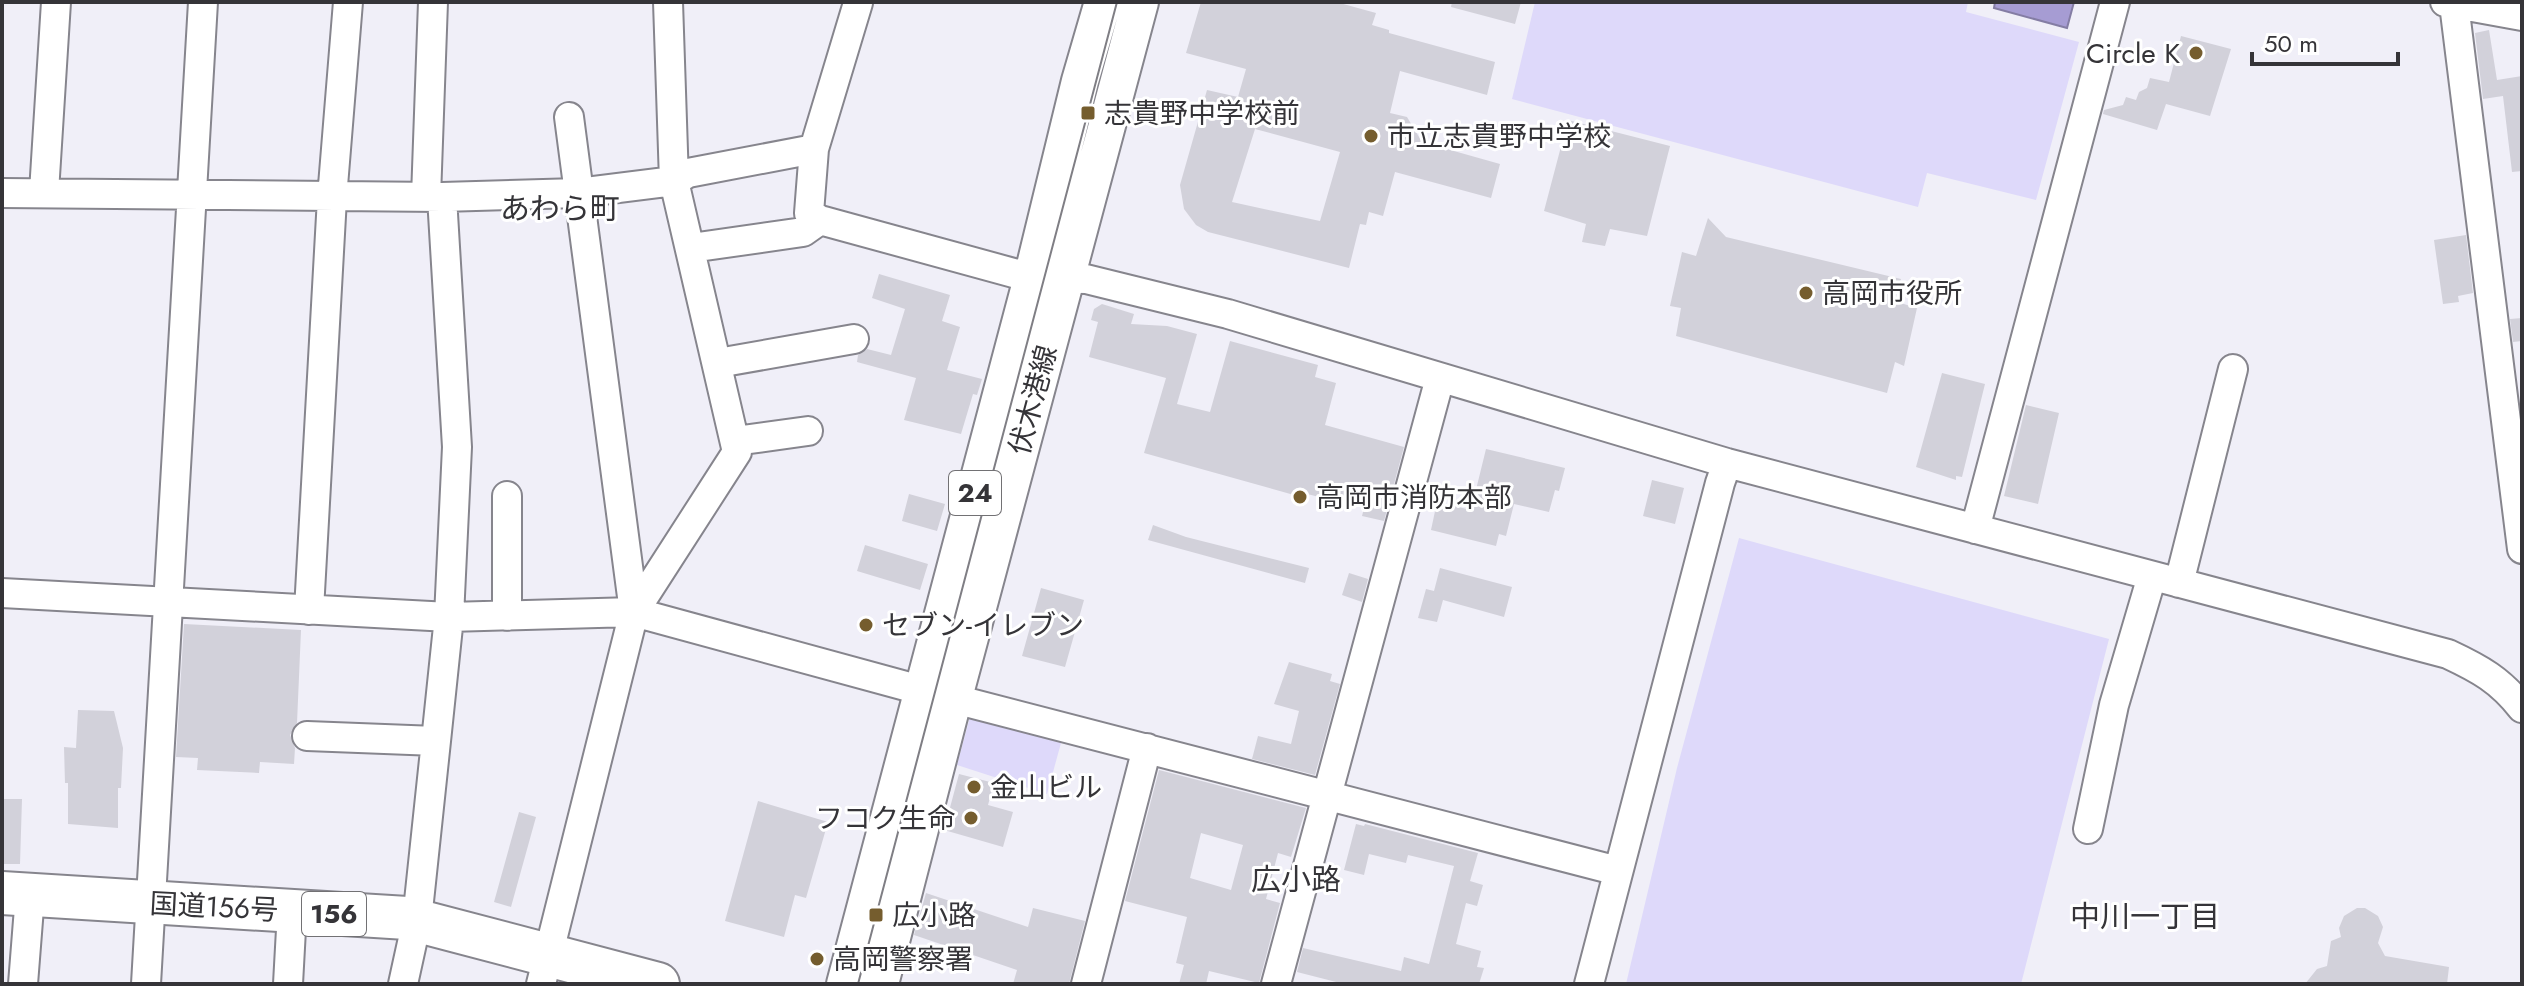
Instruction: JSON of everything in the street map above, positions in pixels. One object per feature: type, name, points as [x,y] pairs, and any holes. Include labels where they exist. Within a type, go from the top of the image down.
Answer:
[{"type":"highway","name":"国道156号","points":[[16,894],[417,920],[546,969],[658,984]]},
{"type":"main road","name":"伏木港線","points":[[1048,279],[1076,96],[1103,2]]},
{"type":"main road","name":"伏木港線","points":[[845,984],[938,694],[1048,279],[1140,2]]},
{"type":"main road","name":"伏木港線","points":[[880,984],[938,694]]},
{"type":"street","points":[[44,192],[56,2]]},
{"type":"street","points":[[146,984],[203,2]]},
{"type":"street","points":[[309,610],[332,198],[348,2]]},
{"type":"street","points":[[403,984],[417,920],[449,617],[457,447],[434,197],[433,2]]},
{"type":"street","points":[[546,969],[634,612],[737,452],[674,181],[668,2]]},
{"type":"street","points":[[1975,529],[2115,2]]},
{"type":"street","points":[[858,3],[814,149],[809,213],[820,220],[1048,279],[1086,279],[1228,314],[1727,463],[2448,654],[2516,688]]},
{"type":"street","points":[[2522,16],[2449,3],[2522,549]]},
{"type":"street","points":[[569,117],[634,612]]},
{"type":"street","points":[[2,193],[332,198],[578,193],[674,181],[688,173],[814,149]]},
{"type":"street","points":[[691,248],[803,232],[820,220]]},
{"type":"street","points":[[718,363],[854,339]]},
{"type":"street","points":[[2088,829],[2114,705],[2165,580],[2233,369]]},
{"type":"street","points":[[1276,984],[1440,378]]},
{"type":"street","points":[[735,441],[808,431]]},
{"type":"street","points":[[1589,984],[1727,463]]},
{"type":"street","points":[[507,496],[507,616]]},
{"type":"street","points":[[2,593],[449,617],[634,612],[1618,871]]},
{"type":"street","points":[[307,736],[436,741]]},
{"type":"street","points":[[1086,984],[1147,748]]},
{"type":"street","points":[[16,894],[23,984]]},
{"type":"street","points":[[288,984],[292,911]]},
{"type":"shaded area","points":[[1535,2],[1968,2],[1966,12],[2079,42],[2036,200],[1927,173],[1918,207],[1512,99]]},
{"type":"shaded area","points":[[1995,2],[2074,2],[2067,28],[1994,8]]},
{"type":"shaded area","points":[[1739,538],[2109,639],[2021,984],[1626,984],[1677,768]]},
{"type":"shaded area","points":[[973,706],[1064,732],[1047,794],[957,765]]},
{"type":"building","points":[[1201,2],[1336,2],[1376,13],[1372,25],[1389,30],[1389,33],[1495,62],[1487,95],[1400,71],[1390,113],[1407,117],[1422,142],[1500,164],[1491,198],[1395,172],[1383,216],[1369,212],[1366,225],[1360,224],[1349,268],[1208,232],[1196,225],[1184,209],[1180,185],[1207,90],[1238,97],[1246,69],[1186,53]],"holes":[[[1255,129],[1340,152],[1320,221],[1232,202]]]},
{"type":"building","points":[[1452,2],[1521,2],[1515,24],[1451,7]]},
{"type":"building","points":[[2489,30],[2497,80],[2522,76],[2522,171],[2512,172],[2503,96],[2483,99],[2475,33]]},
{"type":"building","points":[[2181,36],[2231,49],[2210,116],[2166,104],[2157,130],[2103,114],[2104,110],[2123,105],[2126,97],[2136,100],[2139,92],[2147,88],[2150,78],[2169,82]]},
{"type":"building","points":[[1568,120],[1670,146],[1647,236],[1610,229],[1605,246],[1582,242],[1586,224],[1544,211]]},
{"type":"building","points":[[1708,218],[1726,237],[1901,279],[1894,301],[1917,308],[1904,366],[1895,362],[1887,393],[1676,336],[1681,308],[1670,306],[1682,252],[1696,256]]},
{"type":"building","points":[[2466,235],[2473,293],[2458,296],[2459,302],[2443,304],[2434,240]]},
{"type":"building","points":[[879,274],[950,295],[942,321],[960,327],[947,370],[982,379],[977,395],[973,394],[961,434],[904,420],[916,378],[857,362],[858,355],[867,349],[891,355],[905,309],[872,298]]},
{"type":"building","points":[[1102,304],[1134,314],[1131,324],[1167,326],[1197,334],[1177,404],[1210,412],[1230,341],[1318,365],[1315,377],[1336,383],[1325,425],[1404,447],[1384,521],[1362,516],[1364,508],[1295,491],[1294,495],[1144,453],[1166,378],[1089,357],[1098,322],[1091,320],[1094,309]]},
{"type":"building","points":[[2522,318],[2522,341],[2513,342],[2510,319]]},
{"type":"building","points":[[1942,373],[1985,384],[1962,477],[1956,476],[1956,480],[1916,467]]},
{"type":"building","points":[[2026,405],[2059,413],[2038,504],[2004,496]]},
{"type":"building","points":[[1486,449],[1565,468],[1549,512],[1514,504],[1506,536],[1499,534],[1496,546],[1431,530],[1437,502],[1471,510]]},
{"type":"building","points":[[1652,480],[1684,488],[1675,524],[1643,516]]},
{"type":"building","points":[[909,494],[945,504],[937,531],[902,521]]},
{"type":"building","points":[[1153,525],[1186,537],[1309,568],[1305,583],[1148,540]]},
{"type":"building","points":[[865,545],[928,564],[920,590],[857,571]]},
{"type":"building","points":[[1440,568],[1512,587],[1504,617],[1443,600],[1437,622],[1418,618],[1426,589],[1434,591]]},
{"type":"building","points":[[1349,573],[1368,579],[1362,602],[1342,595]]},
{"type":"building","points":[[1041,588],[1084,600],[1065,667],[1022,656]]},
{"type":"building","points":[[184,624],[301,630],[297,723],[290,735],[295,748],[294,764],[260,762],[259,773],[197,770],[198,758],[176,757]]},
{"type":"building","points":[[1289,662],[1332,674],[1330,681],[1340,684],[1315,775],[1252,759],[1258,736],[1291,744],[1299,711],[1274,704]]},
{"type":"building","points":[[78,710],[114,711],[123,748],[121,788],[118,788],[118,828],[68,824],[64,747],[76,748]]},
{"type":"building","points":[[1159,770],[1306,808],[1291,857],[1278,853],[1266,899],[1280,903],[1259,983],[1209,971],[1206,984],[1179,984],[1184,965],[1176,963],[1187,917],[1125,901]],"holes":[[[1201,833],[1243,845],[1231,890],[1190,878]]]},
{"type":"building","points":[[959,774],[994,783],[988,805],[1013,812],[1003,847],[944,830]]},
{"type":"building","points":[[2,799],[22,799],[20,864],[2,864]]},
{"type":"building","points":[[758,801],[828,822],[806,898],[795,895],[784,937],[725,921]]},
{"type":"building","points":[[519,812],[536,817],[511,907],[494,902]]},
{"type":"building","points":[[1356,824],[1478,853],[1470,881],[1483,885],[1477,906],[1466,903],[1456,944],[1481,951],[1477,967],[1484,968],[1479,984],[1344,984],[1297,972],[1303,948],[1401,971],[1404,957],[1429,964],[1454,866],[1408,855],[1406,863],[1369,854],[1364,875],[1344,870]]},
{"type":"building","points":[[926,893],[1028,927],[1033,908],[1085,921],[1069,984],[1013,984],[1017,970],[914,935]]},
{"type":"building","points":[[2357,908],[2365,908],[2378,916],[2383,927],[2378,943],[2385,956],[2449,967],[2447,984],[2305,984],[2317,969],[2327,966],[2331,941],[2341,937],[2339,928],[2344,916]]},
{"type":"tram line","points":[[858,984],[1117,2]]},
{"type":"place","name":"Circle K","points":[[2196,53]]},
{"type":"place","name":"志貴野中学校前","points":[[1088,113]]},
{"type":"place","name":"市立志貴野中学校","points":[[1371,136]]},
{"type":"place","name":"高岡市役所","points":[[1806,293]]},
{"type":"place","name":"高岡市消防本部","points":[[1300,497]]},
{"type":"place","name":"セブン-イレブン","points":[[866,625]]},
{"type":"place","name":"金山ビル","points":[[974,787]]},
{"type":"place","name":"フコク生命","points":[[971,818]]},
{"type":"place","name":"広小路","points":[[876,915]]},
{"type":"place","name":"高岡警察署","points":[[817,959]]},
{"type":"district","name":"あわら町","points":[[560,208]]},
{"type":"district","name":"広小路","points":[[1296,879]]},
{"type":"district","name":"中川一丁目","points":[[2145,916]]}]
